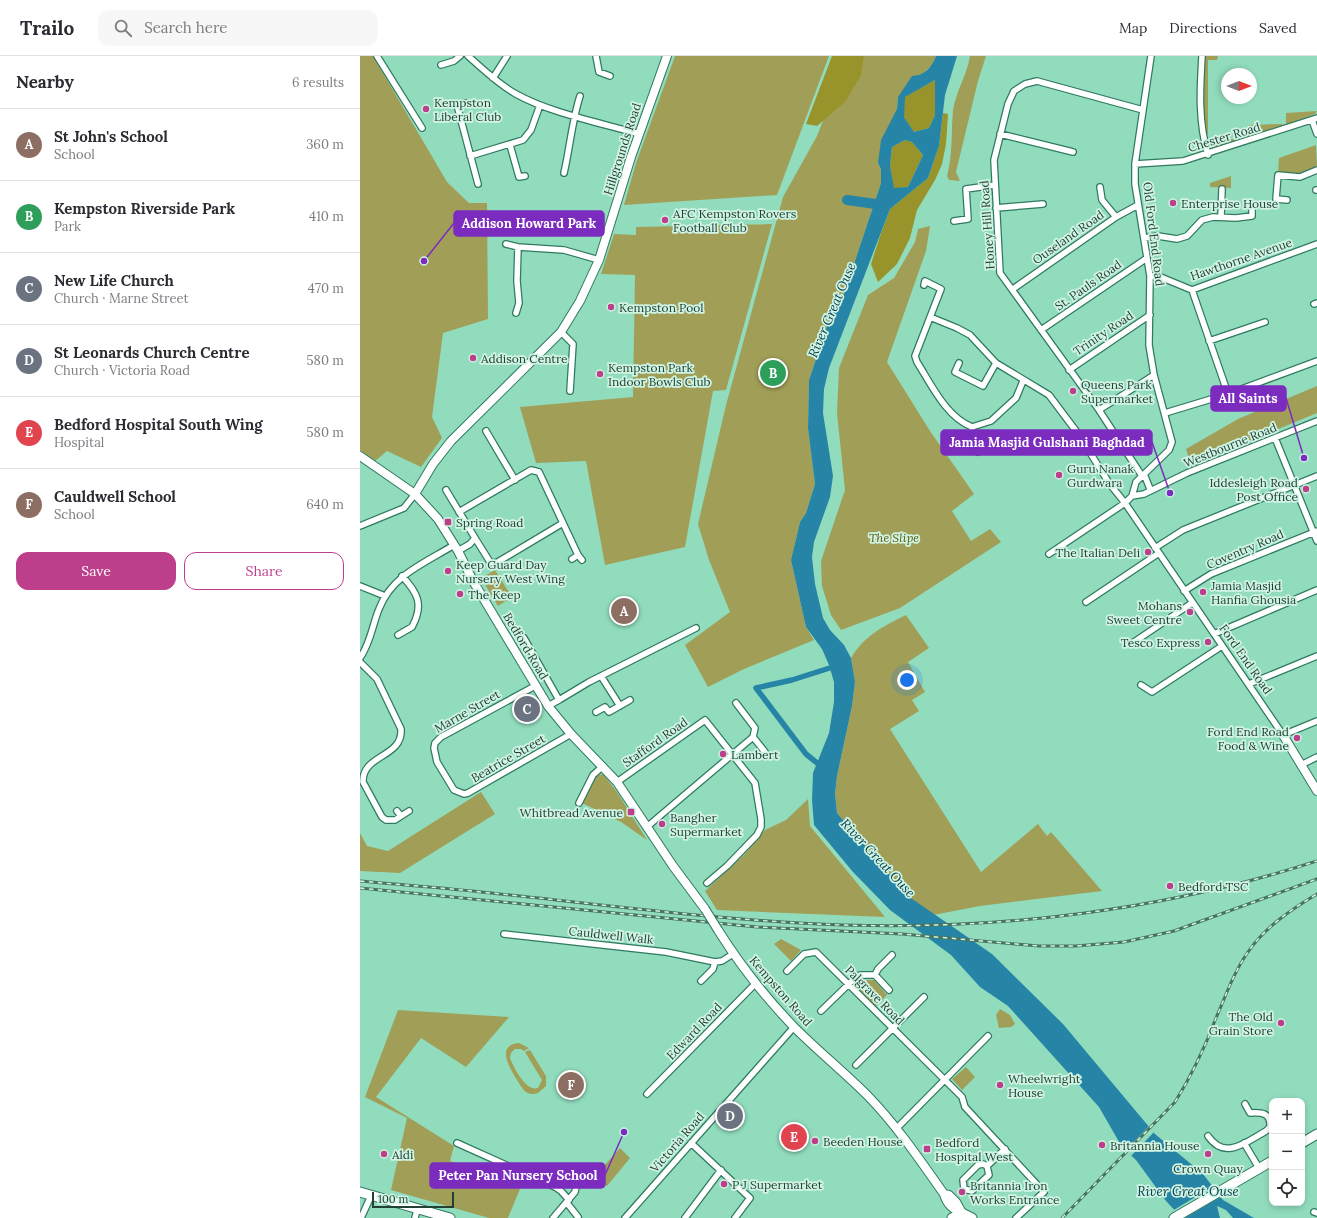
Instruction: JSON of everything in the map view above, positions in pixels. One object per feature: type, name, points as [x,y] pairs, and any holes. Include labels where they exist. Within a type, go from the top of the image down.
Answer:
[{"type":"main road","name":"Hillgrounds Road","points":[[414,494],[432,464],[451,441],[561,332],[589,283],[599,260],[667,56]]},
{"type":"main road","name":"Bedford Road","points":[[360,456],[414,494],[438,519],[456,548],[473,581],[548,706],[571,734],[603,766]]},
{"type":"main road","name":"Ford End Road","points":[[1283,735],[1317,791]]},
{"type":"main road","name":"Kempston Road","points":[[603,766],[617,782],[648,826],[657,844],[705,909],[734,954],[756,983],[794,1027],[868,1096],[897,1128],[944,1194],[946,1202],[953,1210],[961,1215]]},
{"type":"main road","points":[[1305,1141],[1317,1134]]},
{"type":"main road","points":[[1174,1218],[1269,1163]]},
{"type":"main road","points":[[360,1192],[416,1214],[450,1218]]},
{"type":"main road","points":[[952,1218],[961,1215],[972,1218]]},
{"type":"street","points":[[377,56],[422,128]]},
{"type":"street","points":[[441,65],[454,61],[460,56]]},
{"type":"street","points":[[468,56],[493,78],[517,95],[540,105],[640,134]]},
{"type":"street","points":[[493,78],[504,64],[507,56]]},
{"type":"street","points":[[596,56],[599,72],[610,76]]},
{"type":"street","name":"Old Ford End Road","points":[[1132,496],[1136,482],[1171,447],[1172,438],[1154,375],[1150,345],[1150,276],[1138,205],[1135,164],[1151,56]]},
{"type":"street","points":[[1202,56],[1200,104],[1202,128],[1208,154]]},
{"type":"street","name":"Honey Hill Road","points":[[1143,110],[1037,81],[1025,84],[1014,91],[1008,104],[994,160],[1000,273],[1099,410],[1143,475]]},
{"type":"street","points":[[564,173],[574,115],[580,96]]},
{"type":"street","points":[[465,103],[457,105],[478,184]]},
{"type":"street","points":[[470,156],[523,140],[528,135],[540,105]]},
{"type":"street","points":[[1314,119],[1317,134]]},
{"type":"street","name":"Chester Road","points":[[1135,164],[1183,161],[1314,119]]},
{"type":"street","points":[[1000,134],[1073,152]]},
{"type":"street","points":[[510,145],[519,177],[526,176]]},
{"type":"street","points":[[1287,200],[1276,199],[1278,175],[1300,176],[1317,170]]},
{"type":"street","points":[[954,221],[968,219],[966,189],[995,185]]},
{"type":"street","points":[[1100,187],[1102,200],[1116,217]]},
{"type":"street","points":[[1221,217],[1222,189]]},
{"type":"street","points":[[996,208],[1043,204]]},
{"type":"street","name":"Ouseland Road","points":[[1013,290],[1116,217],[1138,205]]},
{"type":"street","points":[[1144,238],[1158,236],[1177,238],[1187,236],[1202,220],[1252,212]]},
{"type":"street","points":[[506,244],[518,247],[564,250],[599,260]]},
{"type":"street","name":"Hawthorne Avenue","points":[[1150,276],[1158,276],[1192,290],[1317,244]]},
{"type":"street","points":[[516,313],[520,304],[517,281],[518,247]]},
{"type":"street","name":"St. Pauls Road","points":[[1042,330],[1147,258]]},
{"type":"street","points":[[924,285],[926,281],[941,289],[916,349],[915,356],[917,362],[940,398],[956,418],[972,427],[991,421],[1016,398],[1023,381]]},
{"type":"street","points":[[1192,290],[1228,394]]},
{"type":"street","name":"Trinity Road","points":[[1069,370],[1150,315]]},
{"type":"street","name":"Ford End Road","points":[[930,317],[970,335],[996,363],[1055,400],[1109,483],[1125,503],[1283,735]]},
{"type":"street","points":[[1209,341],[1265,322]]},
{"type":"street","points":[[561,332],[573,344],[570,390]]},
{"type":"street","points":[[1166,413],[1228,394],[1317,361]]},
{"type":"street","points":[[959,363],[955,372],[984,386],[996,363]]},
{"type":"street","points":[[1099,410],[1154,375]]},
{"type":"street","name":"Westbourne Road","points":[[1150,489],[1317,421]]},
{"type":"street","points":[[972,427],[970,438],[978,452]]},
{"type":"street","points":[[486,431],[515,480]]},
{"type":"street","points":[[1275,438],[1315,531],[1317,541]]},
{"type":"street","points":[[459,512],[531,470],[539,472],[580,558],[572,559]]},
{"type":"street","points":[[1049,554],[1125,503],[1132,496],[1144,494],[1150,489],[1143,475]]},
{"type":"street","points":[[1155,548],[1183,530],[1317,476]]},
{"type":"street","points":[[446,490],[490,562],[496,563],[563,523]]},
{"type":"street","points":[[360,526],[404,508],[414,494]]},
{"type":"street","name":"Coventry Road","points":[[1184,590],[1210,574],[1315,531]]},
{"type":"street","points":[[360,658],[369,642],[379,608],[385,596],[402,576],[412,568],[456,548],[470,544],[475,538]]},
{"type":"street","points":[[1086,602],[1159,553]]},
{"type":"street","points":[[398,635],[404,629],[414,624],[419,605],[416,592],[402,576]]},
{"type":"street","points":[[360,586],[385,596]]},
{"type":"street","points":[[1214,634],[1317,590]]},
{"type":"street","points":[[1131,644],[1192,603]]},
{"type":"street","points":[[548,706],[601,676],[696,628]]},
{"type":"street","name":"Bedford Road","points":[[524,638],[560,700]]},
{"type":"street","points":[[1141,685],[1152,692],[1222,646]]},
{"type":"street","points":[[1249,684],[1317,656]]},
{"type":"street","points":[[360,662],[377,679],[401,729],[402,736],[396,747],[367,766],[362,776],[362,782],[382,817],[390,821],[409,811]]},
{"type":"street","points":[[601,676],[620,706]]},
{"type":"street","name":"Marne Street","points":[[454,790],[434,755],[435,743],[441,737],[535,686]]},
{"type":"street","points":[[596,712],[605,707],[609,712],[630,700]]},
{"type":"street","points":[[648,826],[732,753],[753,737],[755,728],[736,703]]},
{"type":"street","name":"Stafford Road","points":[[617,782],[705,720],[732,753]]},
{"type":"street","points":[[1283,735],[1317,721]]},
{"type":"street","name":"Beatrice Street","points":[[454,790],[464,794],[468,793],[571,734]]},
{"type":"street","points":[[753,737],[765,752]]},
{"type":"street","points":[[707,883],[727,866],[757,835],[761,827],[755,783],[732,753]]},
{"type":"street","points":[[1301,765],[1317,757]]},
{"type":"street","points":[[580,803],[593,775],[603,766]]},
{"type":"street","points":[[397,811],[401,816]]},
{"type":"street","name":"Cauldwell Walk","points":[[504,934],[666,952],[715,962]]},
{"type":"street","name":"Palgrave Road","points":[[787,971],[804,954],[816,952],[962,1097],[965,1106],[1044,1192],[1016,1218]]},
{"type":"street","points":[[701,981],[713,969],[715,962],[722,962],[734,954]]},
{"type":"street","points":[[875,975],[878,969],[892,955]]},
{"type":"street","points":[[821,1011],[848,984],[860,976],[875,975],[890,990]]},
{"type":"street","name":"Edward Road","points":[[648,1094],[756,983]]},
{"type":"street","points":[[856,1065],[924,997]]},
{"type":"street","name":"Victoria Road","points":[[625,1218],[794,1027]]},
{"type":"street","points":[[897,1128],[988,1036]]},
{"type":"street","points":[[1208,1136],[1213,1144],[1221,1148],[1236,1148],[1266,1131],[1270,1127],[1270,1119],[1267,1114],[1258,1112],[1250,1113],[1245,1104]]},
{"type":"street","points":[[457,1143],[555,1187],[568,1201],[578,1217]]},
{"type":"street","points":[[691,1143],[750,1198],[734,1218]]},
{"type":"street","points":[[1244,1143],[1259,1168]]},
{"type":"street","points":[[987,1166],[990,1171],[989,1175],[972,1191],[964,1189],[963,1180],[978,1165],[987,1166],[1005,1149]]},
{"type":"street","points":[[685,1218],[721,1170]]},
{"type":"street","points":[[553,1218],[568,1201],[576,1187],[571,1180]]},
{"type":"street","points":[[362,1218],[371,1196]]},
{"type":"green space","points":[[360,56],[373,56],[447,182],[469,203],[487,203],[488,319],[443,333],[432,417],[442,438],[421,467],[387,451],[374,462],[360,450]]},
{"type":"green space","points":[[675,56],[829,56],[777,195],[624,205],[636,163]]},
{"type":"green space","points":[[848,56],[936,56],[932,65],[898,97],[897,109],[878,163],[881,169],[881,183],[844,294],[834,305],[809,380],[808,428],[815,484],[806,513],[800,522],[791,560],[806,627],[814,640],[744,669],[708,687],[685,645],[730,612],[709,560],[698,524],[726,405],[783,197],[817,136]]},
{"type":"green space","points":[[970,56],[986,56],[978,81],[956,172],[960,181],[949,180],[947,176],[951,151],[953,110],[956,96]]},
{"type":"green space","points":[[1205,56],[1218,56],[1217,60],[1208,60],[1208,134],[1206,134],[1203,114]]},
{"type":"green space","points":[[1317,111],[1315,114],[1286,125],[1286,113]]},
{"type":"green space","points":[[1282,124],[1283,126],[1213,149],[1208,141],[1245,138],[1249,133],[1249,125]]},
{"type":"green space","points":[[1316,145],[1317,169],[1300,175],[1278,172],[1279,158]]},
{"type":"green space","points":[[1231,176],[1231,188],[1210,187],[1210,183]]},
{"type":"green space","points":[[772,224],[726,390],[713,391],[685,547],[605,565],[586,461],[536,463],[520,407],[633,397],[635,275],[601,274],[614,234],[636,235],[636,227]]},
{"type":"green space","name":"The Slipe","points":[[930,226],[926,251],[887,362],[930,431],[974,494],[952,511],[971,541],[990,529],[1001,542],[900,608],[841,630],[831,615],[822,586],[821,561],[845,490],[837,413],[839,368],[868,295],[894,278],[915,242],[918,229]]},
{"type":"green space","points":[[1317,386],[1317,413],[1191,465],[1186,449],[1238,419]]},
{"type":"green space","points":[[495,570],[512,597],[498,606],[481,578]]},
{"type":"green space","points":[[906,615],[929,648],[908,662],[925,692],[912,700],[919,711],[890,729],[981,872],[1038,824],[1047,836],[1051,832],[1102,891],[980,906],[933,915],[908,896],[837,813],[835,794],[837,776],[852,706],[855,682],[851,658],[868,637]]},
{"type":"green space","points":[[603,774],[617,792],[647,840],[621,822],[582,803],[596,776]]},
{"type":"green space","points":[[481,792],[495,814],[400,873],[360,871],[360,833],[367,846],[388,851]]},
{"type":"green space","points":[[808,799],[810,826],[885,917],[717,910],[705,891],[744,855],[765,830],[786,820]]},
{"type":"green space","points":[[781,939],[801,950],[791,961],[774,944]]},
{"type":"green space","points":[[862,980],[874,980],[887,995],[875,1007],[857,987]]},
{"type":"green space","points":[[1000,1009],[1010,1015],[1015,1024],[1011,1027],[999,1028],[996,1015]]},
{"type":"green space","points":[[398,1010],[509,1017],[466,1067],[421,1038],[376,1097],[454,1146],[450,1161],[522,1184],[508,1218],[489,1218],[391,1190],[407,1118],[365,1097]]},
{"type":"green space","points":[[519,1043],[529,1048],[524,1051],[521,1049],[515,1049],[511,1053],[510,1058],[517,1073],[525,1083],[534,1088],[538,1088],[542,1080],[525,1052],[530,1050],[546,1076],[546,1086],[538,1093],[530,1094],[521,1087],[506,1057],[508,1048]]},
{"type":"green space","points":[[966,1067],[975,1077],[962,1090],[952,1079]]},
{"type":"green space","points":[[620,1148],[630,1158],[607,1186],[594,1177]]},
{"type":"shaded area","points":[[832,56],[864,56],[861,75],[845,102],[817,126],[806,124]]},
{"type":"shaded area","points":[[935,80],[935,115],[929,128],[914,132],[904,117],[904,97]]},
{"type":"shaded area","points":[[943,113],[948,114],[946,144],[942,164],[935,180],[917,210],[910,238],[897,264],[878,282],[871,264],[890,209],[928,178],[939,146]]},
{"type":"shaded area","points":[[905,140],[912,142],[923,155],[908,187],[893,189],[890,166],[892,147]]},
{"type":"water","name":"River Great Ouse","points":[[936,56],[957,56],[945,95],[939,146],[928,178],[890,209],[829,368],[824,389],[823,413],[833,476],[830,497],[814,542],[812,557],[815,584],[823,618],[830,630],[844,645],[851,658],[855,682],[852,706],[837,776],[835,794],[837,813],[908,896],[992,954],[1063,1024],[1155,1134],[1203,1174],[1223,1200],[1254,1218],[1233,1218],[1226,1210],[1217,1206],[1220,1218],[1182,1218],[1166,1201],[1136,1160],[1122,1147],[1099,1107],[1008,1006],[980,987],[951,955],[890,910],[853,872],[814,825],[812,800],[813,773],[829,733],[834,702],[834,682],[822,649],[806,627],[791,560],[800,522],[806,513],[815,484],[808,428],[809,380],[834,305],[844,294],[881,183],[881,169],[878,163],[881,140],[897,109],[898,97],[912,76],[924,73]],"holes":[[[935,80],[935,115],[929,128],[914,132],[904,117],[905,97]],[[905,140],[912,142],[923,155],[908,187],[894,188],[890,166],[892,147]]]},
{"type":"pier","points":[[1150,1125],[1155,1131],[1130,1157],[1125,1151]]},
{"type":"pier","points":[[1214,1186],[1222,1196],[1185,1218],[1179,1218],[1172,1211]]},
{"type":"waterway","points":[[847,200],[883,205],[884,200]]},
{"type":"waterway","points":[[822,767],[806,754],[756,688],[792,680],[836,666]]},
{"type":"railway","points":[[360,881],[755,920],[843,925],[903,926],[1023,920],[1143,904],[1260,878],[1317,861]]},
{"type":"railway","points":[[360,888],[757,927],[902,934],[1039,946],[1076,946],[1124,942],[1174,931],[1317,879]]},
{"type":"railway","points":[[1062,1218],[1175,1102],[1198,1061],[1234,976],[1248,952],[1262,934],[1280,919],[1317,894]]},
{"type":"place","name":"Kempston Liberal Club","points":[[426,109]]},
{"type":"place","name":"Enterprise House","points":[[1173,203]]},
{"type":"place","name":"AFC Kempston Rovers Football Club","points":[[665,220]]},
{"type":"place","name":"Addison Howard Park","points":[[424,261]]},
{"type":"place","name":"Kempston Pool","points":[[611,307]]},
{"type":"place","name":"Addison Centre","points":[[473,358]]},
{"type":"place","name":"Kempston Riverside Park","points":[[773,373]]},
{"type":"place","name":"Kempston Park Indoor Bowls Club","points":[[600,374]]},
{"type":"place","name":"Queens Park Supermarket","points":[[1073,391]]},
{"type":"place","name":"All Saints","points":[[1304,458]]},
{"type":"place","name":"Guru Nanak Gurdwara","points":[[1059,475]]},
{"type":"place","name":"Iddesleigh Road Post Office","points":[[1306,489]]},
{"type":"place","name":"Jamia Masjid Gulshani Baghdad","points":[[1170,493]]},
{"type":"place","name":"Spring Road","points":[[448,522]]},
{"type":"place","name":"The Italian Deli","points":[[1148,552]]},
{"type":"place","name":"Keep Guard Day Nursery West Wing","points":[[448,571]]},
{"type":"place","name":"Jamia Masjid Hanfia Ghousia","points":[[1203,592]]},
{"type":"place","name":"The Keep","points":[[460,594]]},
{"type":"place","name":"St John's School","points":[[624,611]]},
{"type":"place","name":"Mohans Sweet Centre","points":[[1190,612]]},
{"type":"place","name":"Tesco Express","points":[[1208,642]]},
{"type":"place","name":"New Life Church","points":[[527,709]]},
{"type":"place","name":"Ford End Road Food & Wine","points":[[1297,738]]},
{"type":"place","name":"Lambert","points":[[723,754]]},
{"type":"place","name":"Whitbread Avenue","points":[[631,812]]},
{"type":"place","name":"Bangher Supermarket","points":[[662,824]]},
{"type":"place","name":"Bedford TSC","points":[[1170,886]]},
{"type":"place","name":"The Old Grain Store","points":[[1281,1023]]},
{"type":"place","name":"Cauldwell School","points":[[571,1085]]},
{"type":"place","name":"Wheelwright House","points":[[1000,1085]]},
{"type":"place","name":"St Leonards Church Centre","points":[[730,1116]]},
{"type":"place","name":"Peter Pan Nursery School","points":[[624,1132]]},
{"type":"place","name":"Bedford Hospital South Wing","points":[[794,1137]]},
{"type":"place","name":"Beeden House","points":[[815,1141]]},
{"type":"place","name":"Britannia House","points":[[1102,1145]]},
{"type":"place","name":"Bedford Hospital West","points":[[927,1149]]},
{"type":"place","name":"Aldi","points":[[384,1154]]},
{"type":"place","name":"Crown Quay","points":[[1208,1154]]},
{"type":"place","name":"P J Supermarket","points":[[724,1184]]},
{"type":"place","name":"Britannia Iron Works Entrance","points":[[962,1192]]}]
